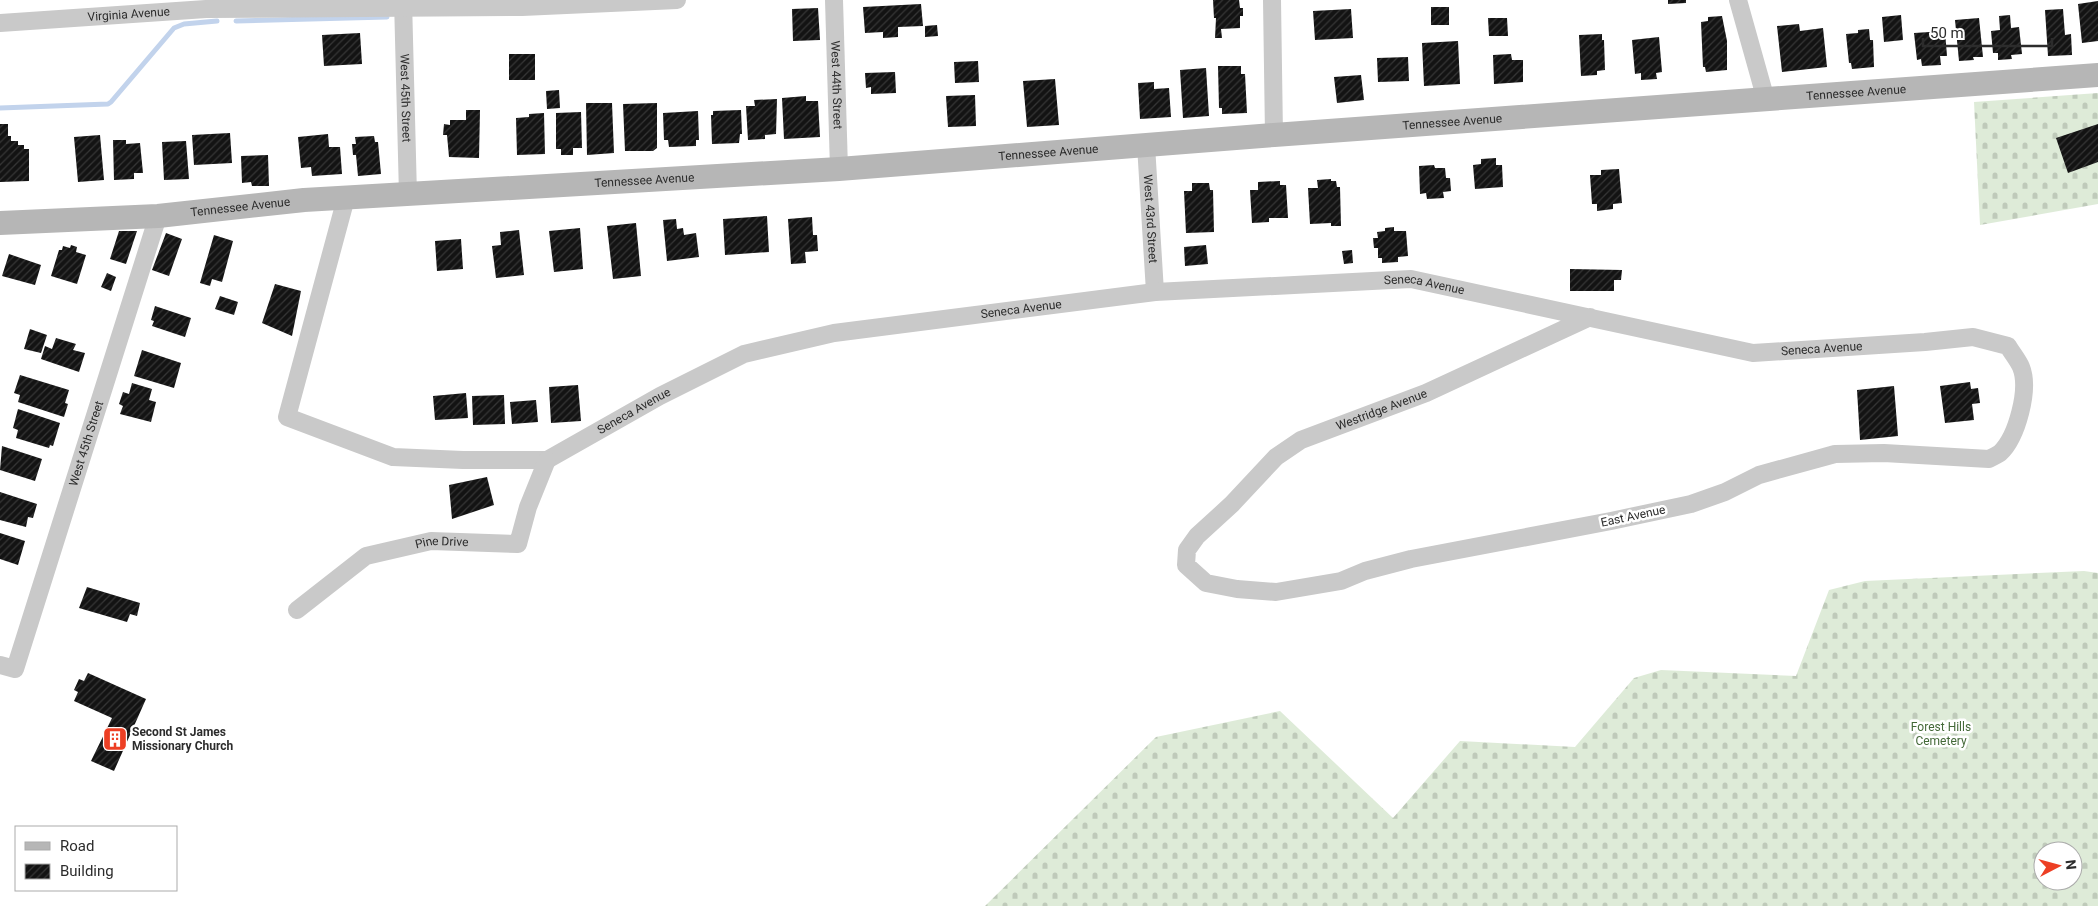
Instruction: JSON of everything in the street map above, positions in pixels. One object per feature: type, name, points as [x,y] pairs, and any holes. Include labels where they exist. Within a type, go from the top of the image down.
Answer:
[{"type":"street","name":"Virginia Avenue","points":[[0,23],[206,9],[403,4],[522,7],[677,0]]},
{"type":"street","name":"West 44th Street","points":[[834,0],[839,169]]},
{"type":"street","points":[[1272,0],[1274,135]]},
{"type":"street","points":[[1738,0],[1766,100]]},
{"type":"street","name":"West 45th Street","points":[[403,4],[408,195]]},
{"type":"street","name":"Tennessee Avenue","points":[[0,224],[158,216],[304,200],[839,169],[1274,135],[2098,76]]},
{"type":"street","name":"West 43rd Street","points":[[1146,145],[1155,292]]},
{"type":"street","name":"Seneca Avenue","points":[[346,198],[287,417],[394,457],[463,460],[547,460],[660,396],[744,354],[834,333],[1155,292],[1412,279],[1753,353],[1925,342],[1973,337],[2008,346]]},
{"type":"street","name":"West 45th Street","points":[[8,667],[158,216]]},
{"type":"street","name":"Westridge Avenue","points":[[1197,536],[1232,504],[1276,457],[1301,440],[1426,393],[1590,317]]},
{"type":"street","name":"East Avenue","points":[[1197,536],[1187,550],[1186,565],[1206,583],[1238,589],[1276,592],[1340,581],[1411,559],[1691,504],[1725,492],[1759,475],[1835,454],[1884,453],[1990,459],[2000,453],[2008,442],[2020,416],[2023,391],[2021,368],[2008,346]]},
{"type":"street","name":"Pine Drive","points":[[297,610],[366,556],[431,541],[518,544],[528,507],[547,460]]},
{"type":"green space","points":[[2098,93],[2098,204],[1980,225],[1974,102]]},
{"type":"green space","name":"Forest Hills Cemetery","points":[[2084,571],[2098,573],[2098,906],[985,906],[1156,737],[1280,711],[1393,818],[1460,741],[1575,747],[1634,678],[1661,670],[1796,676],[1829,590],[1865,581]]},
{"type":"building","points":[[1213,0],[1239,0],[1240,8],[1243,8],[1243,16],[1240,16],[1240,28],[1221,29],[1222,38],[1215,38],[1216,18],[1214,18]]},
{"type":"building","points":[[1668,0],[1686,0],[1686,3],[1668,4]]},
{"type":"building","points":[[2098,1],[2098,41],[2082,43],[2078,4]]},
{"type":"building","points":[[921,4],[923,26],[898,27],[898,37],[883,38],[883,32],[865,33],[863,7]]},
{"type":"building","points":[[1431,7],[1449,7],[1449,25],[1431,25]]},
{"type":"building","points":[[818,8],[820,40],[793,41],[792,9]]},
{"type":"building","points":[[1351,9],[1353,38],[1315,40],[1313,11]]},
{"type":"building","points":[[2063,9],[2065,35],[2071,34],[2072,55],[2048,56],[2045,10]]},
{"type":"building","points":[[1901,15],[1903,40],[1884,42],[1882,17]]},
{"type":"building","points":[[2010,15],[2011,28],[2019,27],[2022,54],[2011,55],[2012,59],[1998,60],[1998,53],[1993,53],[1991,31],[2000,30],[1999,16]]},
{"type":"building","points":[[1722,16],[1727,41],[1727,70],[1706,72],[1705,67],[1703,67],[1701,22],[1708,21],[1708,17]]},
{"type":"building","points":[[1488,18],[1507,18],[1508,36],[1489,36]]},
{"type":"building","points":[[1979,18],[1983,57],[1973,57],[1974,60],[1959,61],[1955,20]]},
{"type":"building","points":[[1799,24],[1800,31],[1823,28],[1827,67],[1782,72],[1777,26]]},
{"type":"building","points":[[937,25],[938,36],[925,37],[925,26]]},
{"type":"building","points":[[1869,29],[1870,40],[1873,40],[1874,67],[1852,69],[1851,63],[1849,63],[1846,34],[1858,33],[1858,30]]},
{"type":"building","points":[[1945,31],[1947,56],[1940,56],[1941,65],[1922,66],[1921,59],[1917,60],[1914,33]]},
{"type":"building","points":[[360,33],[362,64],[324,66],[322,35]]},
{"type":"building","points":[[1602,34],[1605,70],[1597,71],[1597,75],[1581,76],[1579,35]]},
{"type":"building","points":[[1659,37],[1662,72],[1656,73],[1657,79],[1641,80],[1641,73],[1635,74],[1632,40]]},
{"type":"building","points":[[1458,41],[1460,84],[1424,86],[1422,43]]},
{"type":"building","points":[[509,54],[535,54],[535,80],[509,80]]},
{"type":"building","points":[[1511,54],[1512,60],[1523,60],[1523,82],[1494,84],[1493,55]]},
{"type":"building","points":[[1408,57],[1409,81],[1378,82],[1377,58]]},
{"type":"building","points":[[978,61],[979,82],[955,83],[954,62]]},
{"type":"building","points":[[1218,66],[1241,66],[1241,74],[1245,74],[1247,113],[1222,114],[1222,108],[1219,108]]},
{"type":"building","points":[[1206,68],[1209,116],[1183,118],[1180,70]]},
{"type":"building","points":[[895,72],[896,93],[871,94],[871,87],[866,88],[865,73]]},
{"type":"building","points":[[1361,75],[1364,100],[1337,103],[1334,77]]},
{"type":"building","points":[[1055,79],[1059,125],[1027,127],[1023,81]]},
{"type":"building","points":[[1154,82],[1154,89],[1169,88],[1171,117],[1140,119],[1138,83]]},
{"type":"building","points":[[559,90],[560,108],[547,109],[546,91]]},
{"type":"building","points":[[975,95],[976,126],[948,127],[946,96]]},
{"type":"building","points":[[806,96],[806,101],[818,101],[820,137],[784,139],[782,98]]},
{"type":"building","points":[[777,99],[776,134],[765,135],[765,139],[748,140],[746,106],[755,106],[754,100]]},
{"type":"building","points":[[586,103],[612,103],[614,153],[587,155]]},
{"type":"building","points":[[657,103],[657,148],[653,151],[625,151],[623,104]]},
{"type":"building","points":[[466,110],[480,110],[479,158],[449,157],[447,135],[443,135],[444,124],[450,125],[450,120],[466,120]]},
{"type":"building","points":[[741,110],[742,134],[740,134],[739,143],[712,144],[711,115],[713,115],[713,111]]},
{"type":"building","points":[[698,111],[699,140],[696,140],[696,146],[669,147],[668,140],[664,140],[663,113]]},
{"type":"building","points":[[581,112],[582,148],[573,148],[573,155],[561,155],[561,149],[556,149],[556,113]]},
{"type":"building","points":[[544,113],[545,154],[517,155],[516,118],[529,117],[529,114]]},
{"type":"building","points":[[0,124],[8,124],[8,136],[11,136],[11,141],[18,141],[18,145],[24,145],[24,149],[29,149],[29,181],[0,182]]},
{"type":"building","points":[[2098,124],[2098,162],[2068,173],[2056,138]]},
{"type":"building","points":[[230,133],[232,163],[194,165],[192,135]]},
{"type":"building","points":[[328,134],[329,147],[340,147],[342,174],[312,176],[311,167],[301,168],[298,137]]},
{"type":"building","points":[[100,135],[104,180],[78,182],[74,137]]},
{"type":"building","points":[[374,136],[375,142],[378,142],[381,174],[358,176],[356,155],[353,155],[352,144],[356,144],[355,137]]},
{"type":"building","points":[[113,140],[126,140],[126,144],[140,143],[143,173],[134,173],[134,179],[114,180]]},
{"type":"building","points":[[186,141],[189,179],[164,180],[162,142]]},
{"type":"building","points":[[268,155],[269,186],[252,186],[251,182],[242,183],[241,156]]},
{"type":"building","points":[[1496,158],[1496,165],[1502,165],[1503,187],[1475,189],[1473,165],[1481,164],[1481,159]]},
{"type":"building","points":[[1434,165],[1435,168],[1445,168],[1446,178],[1450,178],[1451,191],[1443,192],[1444,198],[1427,199],[1426,193],[1420,194],[1419,166]]},
{"type":"building","points":[[1619,169],[1622,203],[1613,204],[1613,209],[1597,211],[1597,204],[1592,204],[1590,175],[1601,175],[1601,170]]},
{"type":"building","points":[[1331,179],[1331,181],[1336,181],[1337,187],[1340,187],[1341,226],[1331,226],[1331,223],[1310,224],[1308,188],[1318,188],[1317,180]]},
{"type":"building","points":[[1280,181],[1280,185],[1286,185],[1288,218],[1269,218],[1269,222],[1252,223],[1250,190],[1258,190],[1258,182]]},
{"type":"building","points":[[1192,183],[1209,183],[1210,190],[1213,190],[1214,232],[1186,233],[1184,191],[1192,191]]},
{"type":"building","points":[[767,216],[769,252],[725,255],[723,219]]},
{"type":"building","points":[[812,217],[813,235],[817,235],[818,251],[805,252],[806,263],[791,264],[788,219]]},
{"type":"building","points":[[676,219],[677,229],[683,228],[684,235],[696,233],[699,257],[667,261],[663,220]]},
{"type":"building","points":[[636,223],[641,276],[613,279],[607,226]]},
{"type":"building","points":[[1394,227],[1394,231],[1406,231],[1408,256],[1398,257],[1398,262],[1382,263],[1382,258],[1378,258],[1378,248],[1374,248],[1373,238],[1378,238],[1377,232],[1385,231],[1385,228]]},
{"type":"building","points":[[580,228],[583,269],[554,272],[549,231]]},
{"type":"building","points":[[519,230],[524,275],[496,278],[492,246],[501,245],[500,232]]},
{"type":"building","points":[[119,231],[137,231],[126,264],[110,259]]},
{"type":"building","points":[[166,233],[182,239],[169,276],[152,270]]},
{"type":"building","points":[[214,235],[233,241],[222,282],[212,279],[210,286],[200,283]]},
{"type":"building","points":[[461,239],[463,269],[437,271],[435,241]]},
{"type":"building","points":[[71,245],[77,247],[76,252],[86,255],[77,284],[51,276],[59,250],[62,250],[63,246],[70,248]]},
{"type":"building","points":[[1206,245],[1208,264],[1185,266],[1184,247]]},
{"type":"building","points":[[1352,250],[1353,263],[1344,264],[1342,251]]},
{"type":"building","points":[[9,254],[41,265],[35,285],[2,276]]},
{"type":"building","points":[[1570,269],[1622,270],[1621,280],[1614,280],[1614,291],[1570,291]]},
{"type":"building","points":[[107,273],[116,277],[111,291],[101,287]]},
{"type":"building","points":[[275,284],[301,291],[292,336],[262,323]]},
{"type":"building","points":[[220,296],[238,302],[234,315],[215,309]]},
{"type":"building","points":[[155,306],[191,318],[185,337],[152,326],[154,321],[151,320]]},
{"type":"building","points":[[30,329],[47,335],[41,353],[24,349]]},
{"type":"building","points":[[56,338],[76,344],[73,350],[85,353],[79,372],[41,359],[45,346],[52,349]]},
{"type":"building","points":[[142,350],[181,363],[174,388],[134,376]]},
{"type":"building","points":[[20,375],[69,390],[65,403],[68,404],[64,417],[18,402],[20,395],[14,393]]},
{"type":"building","points":[[1970,382],[1971,389],[1978,388],[1980,403],[1972,404],[1974,420],[1945,423],[1940,386]]},
{"type":"building","points":[[132,383],[152,389],[149,400],[156,402],[151,422],[120,414],[123,406],[119,404],[123,392],[129,394]]},
{"type":"building","points":[[578,385],[581,421],[551,423],[549,387]]},
{"type":"building","points":[[1894,386],[1898,436],[1860,440],[1857,390]]},
{"type":"building","points":[[466,393],[468,418],[435,420],[433,396]]},
{"type":"building","points":[[504,395],[505,424],[473,425],[472,396]]},
{"type":"building","points":[[536,400],[538,422],[512,424],[510,402]]},
{"type":"building","points":[[18,409],[60,423],[53,446],[50,445],[49,448],[16,438],[18,430],[13,428]]},
{"type":"building","points":[[2,446],[42,459],[35,481],[0,470]]},
{"type":"building","points":[[487,477],[494,505],[452,519],[449,485]]},
{"type":"building","points":[[0,492],[37,504],[33,518],[28,517],[26,527],[0,520]]},
{"type":"building","points":[[0,533],[25,541],[18,565],[0,559]]},
{"type":"building","points":[[87,587],[140,603],[137,616],[130,614],[127,622],[79,608]]},
{"type":"building","name":"Second St James Missionary Church","points":[[88,673],[146,699],[114,771],[91,761],[112,718],[74,701],[78,692],[74,690],[79,679],[84,681]]},
{"type":"waterway","points":[[236,21],[387,17]]},
{"type":"waterway","points":[[0,108],[108,104],[174,28],[184,24],[217,21]]},
{"type":"place","name":"Second St James Missionary Church","points":[[115,739]]}]
